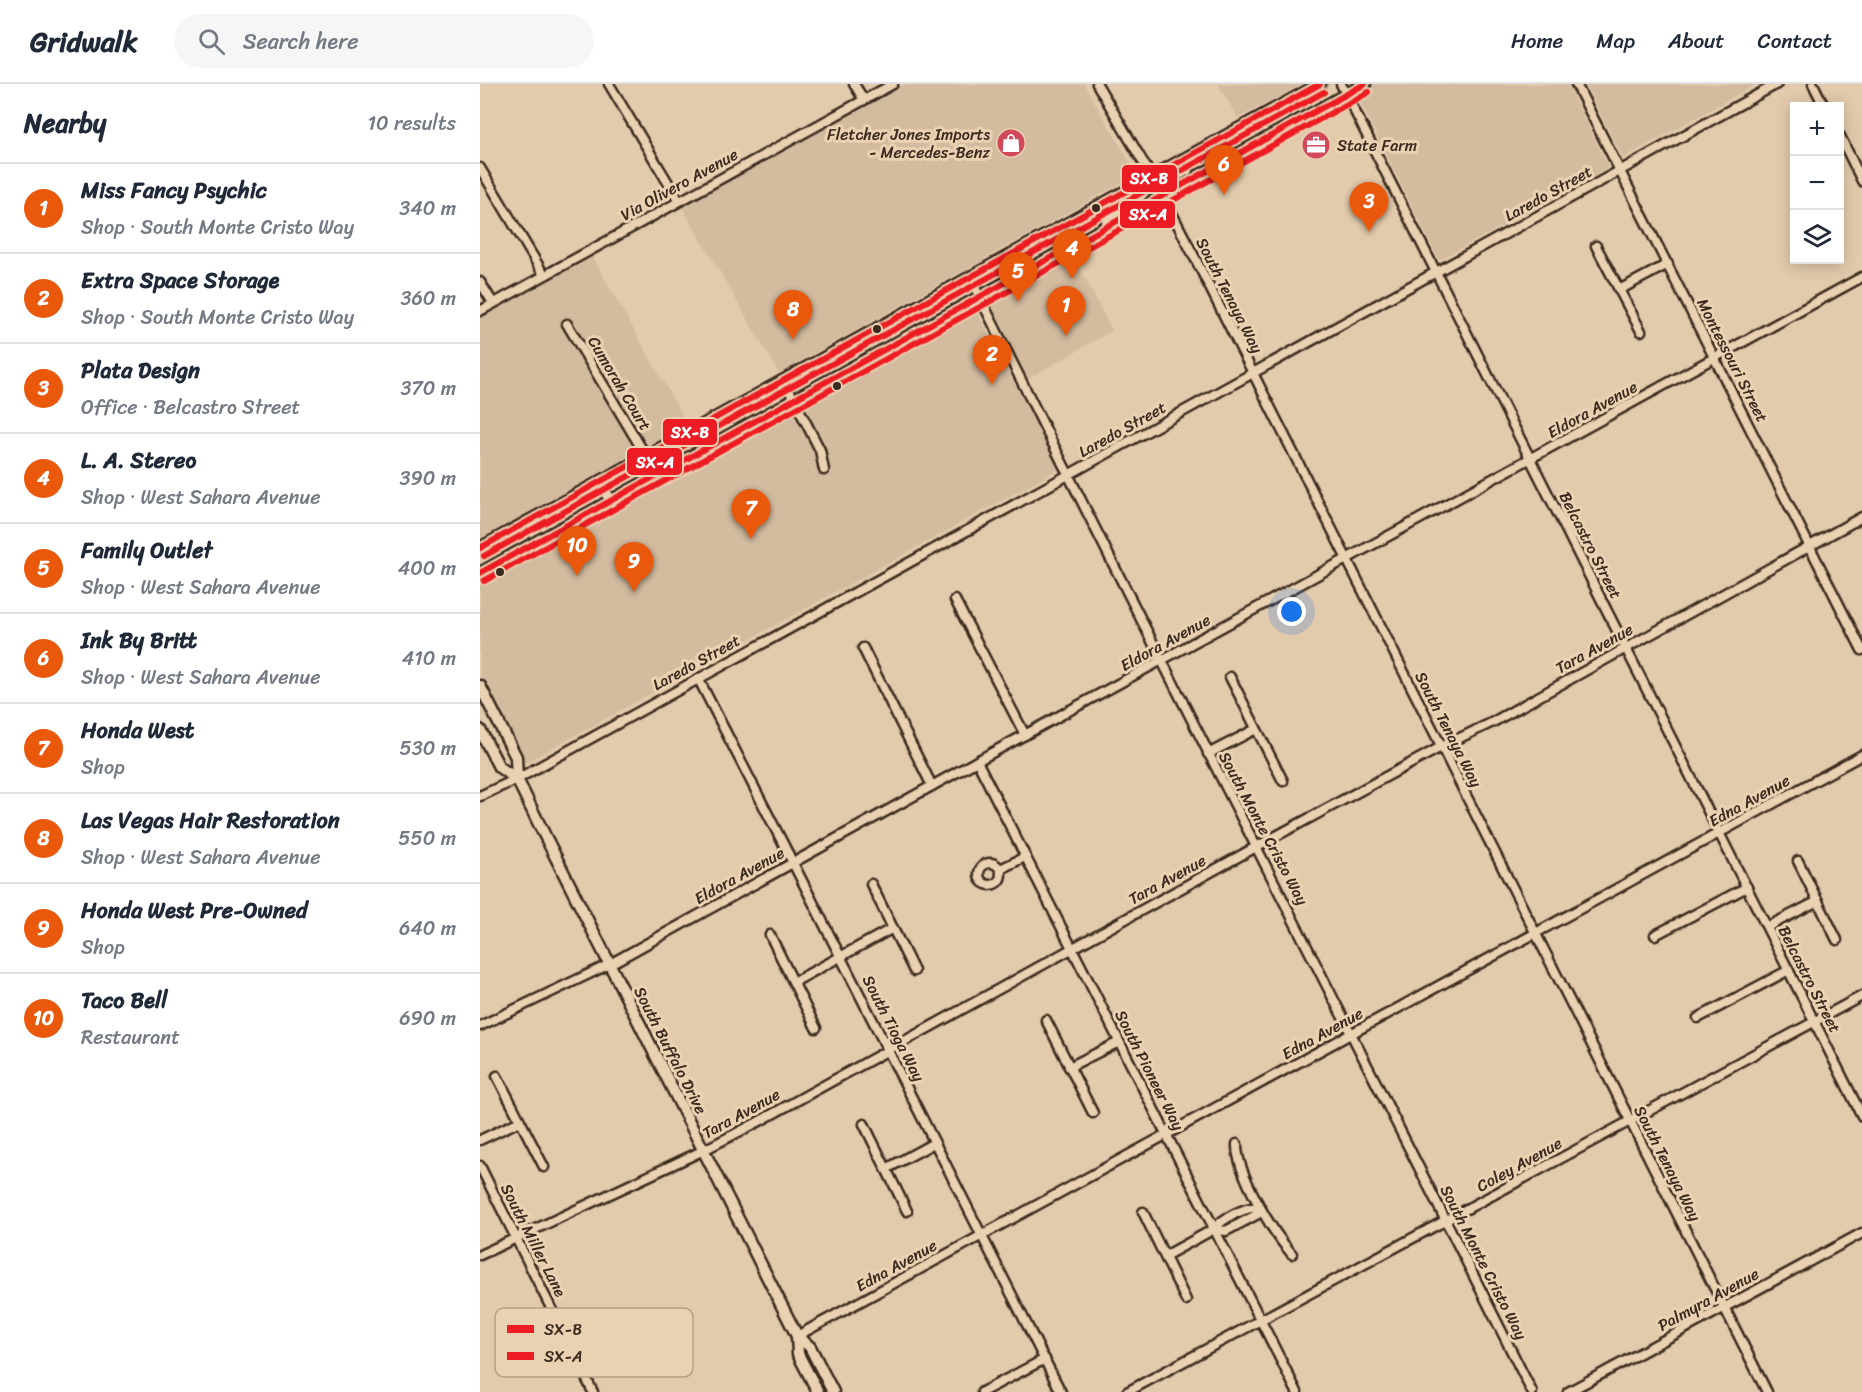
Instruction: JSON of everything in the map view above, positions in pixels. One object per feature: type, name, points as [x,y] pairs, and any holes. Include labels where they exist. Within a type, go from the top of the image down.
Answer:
[{"type":"main road","points":[[480,548],[1320,84]]},
{"type":"main road","points":[[480,573],[1163,196],[1344,89],[1365,84]]},
{"type":"main road","points":[[1163,196],[1171,179],[1187,170],[1196,152]]},
{"type":"main road","points":[[1099,231],[1126,204],[1142,194],[1152,177]]},
{"type":"main road","points":[[598,483],[612,501]]},
{"type":"main road","name":"South Buffalo Drive","points":[[480,686],[516,757],[517,779],[797,1336],[810,1347],[833,1392]]},
{"type":"main road","name":"South Buffalo Drive","points":[[480,730],[499,766],[517,779]]},
{"type":"main road","name":"South Buffalo Drive","points":[[797,1336],[798,1354],[818,1392]]},
{"type":"street","points":[[609,84],[680,201]]},
{"type":"street","points":[[854,84],[864,100]]},
{"type":"street","name":"Via Olivero Avenue","points":[[480,310],[893,84]]},
{"type":"street","name":"South Tenaya Way","points":[[1096,84],[1163,196],[1767,1392]]},
{"type":"street","name":"Montessouri Street","points":[[1576,84],[1811,545],[1862,650]]},
{"type":"street","name":"Laredo Street","points":[[480,796],[517,779],[1777,84]]},
{"type":"street","points":[[1813,84],[1822,102]]},
{"type":"street","name":"Belcastro Street","points":[[1344,89],[1862,1116]]},
{"type":"street","points":[[1844,146],[1862,181]]},
{"type":"street","points":[[480,168],[544,275]]},
{"type":"street","points":[[1596,246],[1641,331]]},
{"type":"street","points":[[1619,290],[1668,264]]},
{"type":"street","name":"South Monte Cristo Way","points":[[970,278],[1208,754],[1532,1392]]},
{"type":"street","name":"Eldora Avenue","points":[[480,1026],[610,964],[1862,278]]},
{"type":"street","points":[[480,282],[493,303]]},
{"type":"street","name":"Cumorah Court","points":[[567,324],[646,456]]},
{"type":"street","points":[[784,380],[820,450],[824,470]]},
{"type":"street","name":"Tara Avenue","points":[[480,1255],[704,1150],[1256,847],[1441,747],[1493,722],[1626,646],[1862,517]]},
{"type":"street","points":[[955,600],[1025,735]]},
{"type":"street","points":[[863,648],[932,786]]},
{"type":"street","points":[[1230,677],[1283,782]]},
{"type":"street","name":"South Tioga Way","points":[[698,678],[794,862],[1061,1392]]},
{"type":"street","points":[[1208,754],[1256,729]]},
{"type":"street","name":"Edna Avenue","points":[[797,1336],[1862,755]]},
{"type":"street","name":"South Pioneer Way","points":[[977,761],[1297,1392]]},
{"type":"street","points":[[1000,869],[1025,857]]},
{"type":"street","points":[[1798,861],[1837,940]]},
{"type":"street","points":[[871,884],[914,971]]},
{"type":"street","points":[[1655,935],[1747,887]]},
{"type":"street","points":[[1767,927],[1818,901]]},
{"type":"street","points":[[794,982],[893,928]]},
{"type":"street","points":[[770,935],[816,1028]]},
{"type":"street","points":[[1698,1018],[1789,970]]},
{"type":"street","name":"Coley Avenue","points":[[1127,1392],[1862,996]]},
{"type":"street","points":[[1046,1020],[1093,1113]]},
{"type":"street","points":[[1069,1067],[1119,1042]]},
{"type":"street","points":[[497,1076],[544,1167]]},
{"type":"street","points":[[480,1140],[520,1121]]},
{"type":"street","points":[[864,1124],[907,1211]]},
{"type":"street","points":[[886,1169],[934,1143]]},
{"type":"street","points":[[1237,1144],[1236,1156],[1260,1208],[1277,1238],[1292,1254]]},
{"type":"street","name":"South Miller Lane","points":[[480,1166],[552,1308]]},
{"type":"street","points":[[1165,1256],[1214,1229],[1226,1231],[1258,1214],[1260,1208]]},
{"type":"street","points":[[1143,1212],[1186,1300]]},
{"type":"street","name":"Palmyra Avenue","points":[[1568,1392],[1862,1233]]},
{"type":"street","points":[[982,1392],[1045,1359]]},
{"type":"street","name":"South Miller Lane","points":[[586,1377],[593,1392]]},
{"type":"shaded area","points":[[906,84],[1084,84],[1137,174],[779,373],[682,207]]},
{"type":"shaded area","points":[[1218,84],[1303,84],[1238,118]]},
{"type":"shaded area","points":[[1351,84],[1567,84],[1609,168],[1439,260]]},
{"type":"shaded area","points":[[1585,84],[1757,84],[1623,158]]},
{"type":"shaded area","points":[[1073,255],[1112,331],[1027,379],[989,301]]},
{"type":"shaded area","points":[[592,256],[687,424],[480,539],[480,317]]},
{"type":"shaded area","points":[[975,308],[1059,469],[525,763],[480,675],[480,582]]},
{"type":"transit line","name":"SX-B","points":[[480,548],[1320,84]]},
{"type":"transit line","name":"SX-B","points":[[480,573],[1365,84]]},
{"type":"transit line","name":"SX-A","points":[[484,556],[1324,92]]},
{"type":"transit line","name":"SX-A","points":[[484,581],[1369,92]]},
{"type":"place","name":"Fletcher Jones Imports - Mercedes-Benz","points":[[1011,143]]},
{"type":"place","name":"State Farm","points":[[1316,145]]},
{"type":"place","name":"Ink By Britt","points":[[1224,195]]},
{"type":"place","name":"Plata Design","points":[[1369,232]]},
{"type":"place","name":"L. A. Stereo","points":[[1072,279]]},
{"type":"place","name":"Family Outlet","points":[[1018,302]]},
{"type":"place","name":"Miss Fancy Psychic","points":[[1066,336]]},
{"type":"place","name":"Las Vegas Hair Restoration","points":[[793,340]]},
{"type":"place","name":"Extra Space Storage","points":[[992,385]]},
{"type":"place","name":"Honda West","points":[[751,539]]},
{"type":"place","name":"Taco Bell","points":[[577,576]]},
{"type":"place","name":"Honda West Pre-Owned","points":[[634,592]]}]
